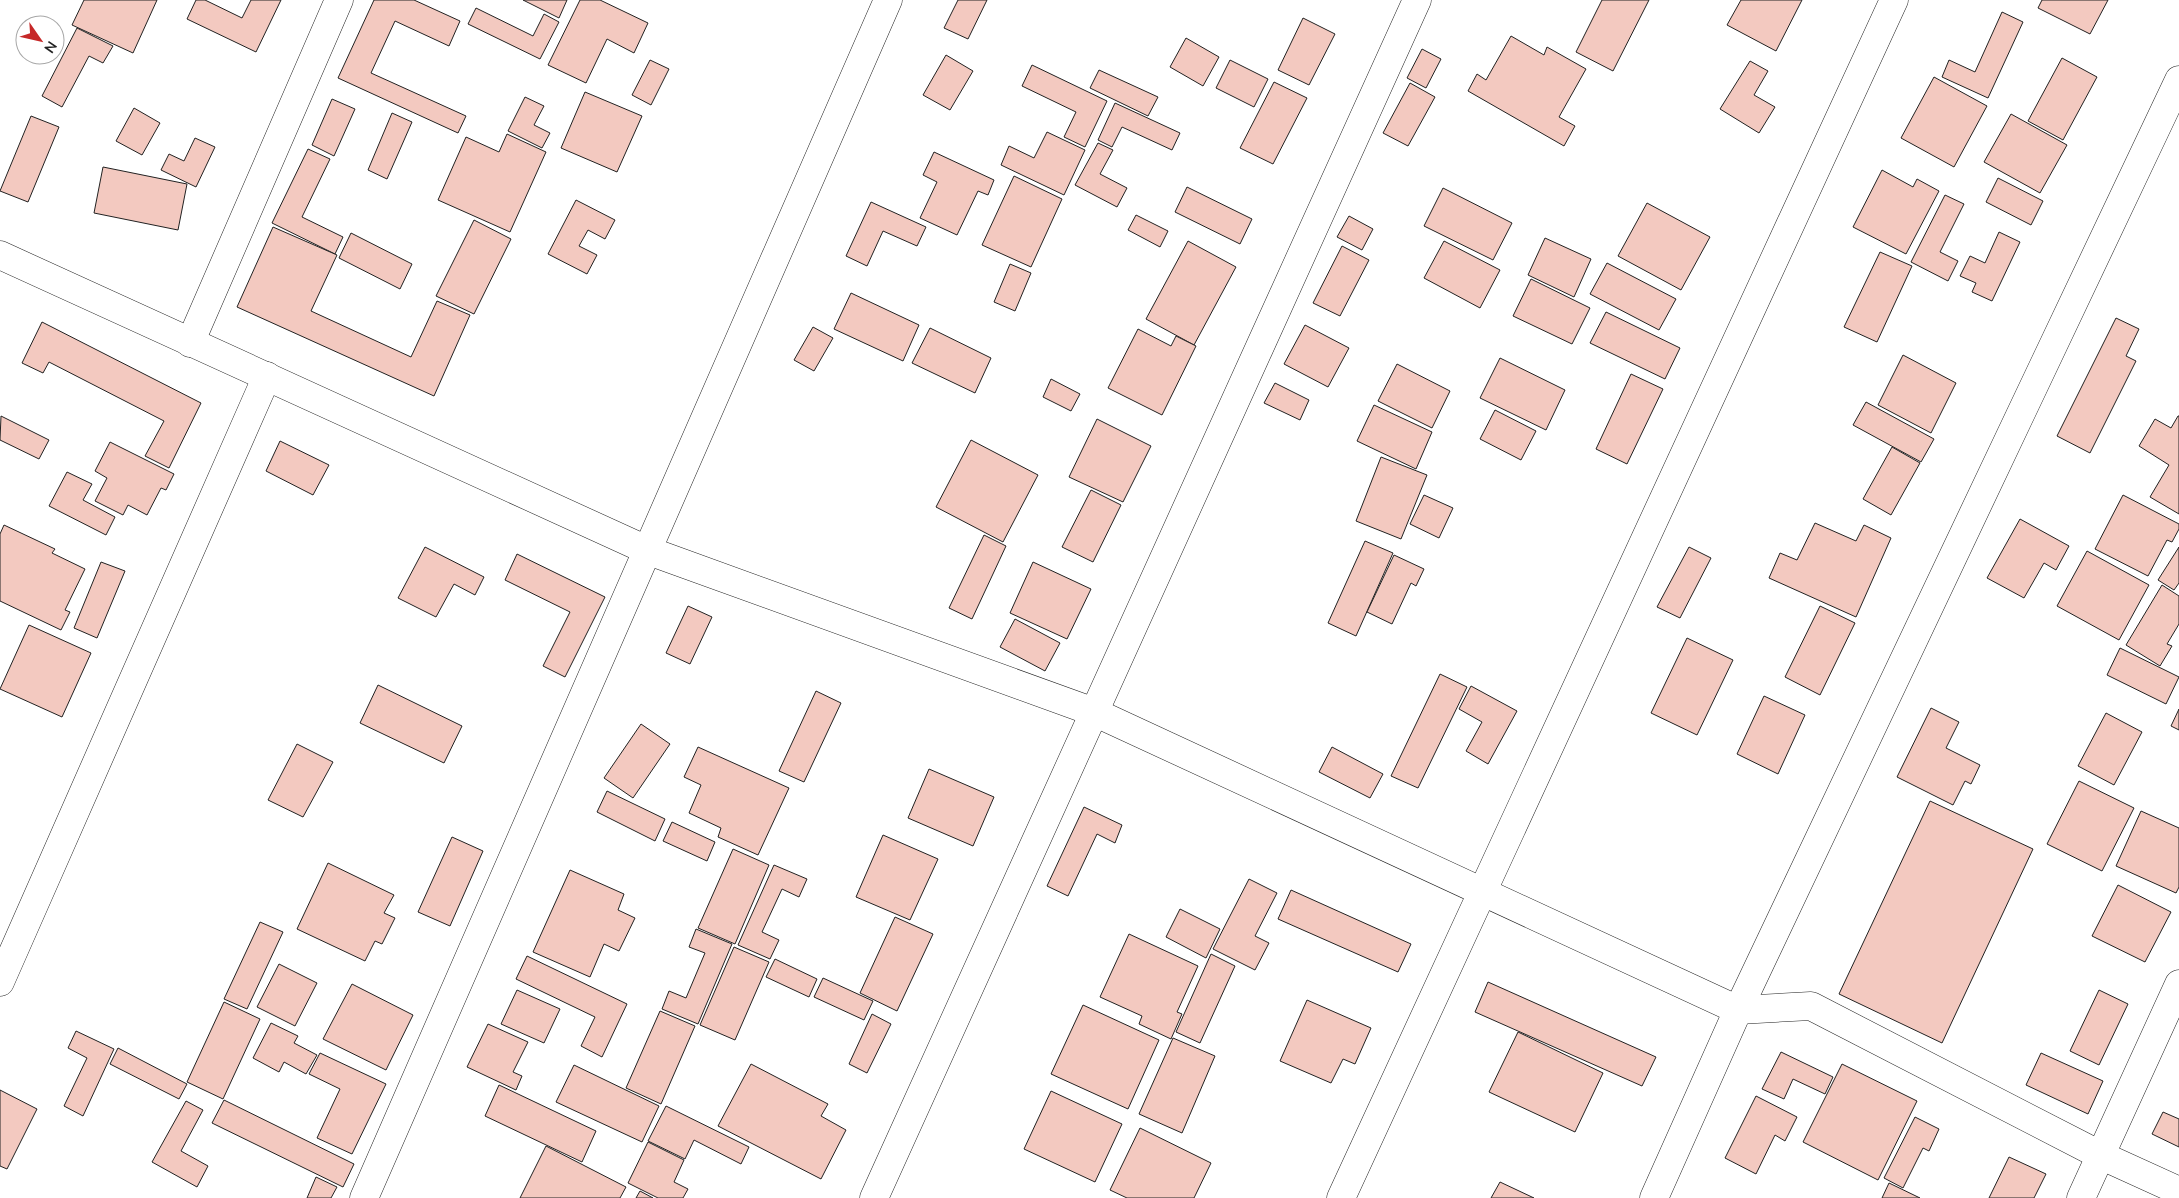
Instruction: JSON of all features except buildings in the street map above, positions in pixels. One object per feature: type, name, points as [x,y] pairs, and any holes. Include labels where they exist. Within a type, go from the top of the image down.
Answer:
[{"type":"street","points":[[190,343],[339,0]]},
{"type":"street","points":[[364,1198],[649,551],[888,0]]},
{"type":"street","points":[[874,1198],[1417,0]]},
{"type":"street","points":[[1341,1198],[1894,0]]},
{"type":"street","points":[[1654,1198],[1738,1010],[2179,80]]},
{"type":"street","points":[[0,255],[649,551],[1094,712],[1738,1010],[1811,1006],[2100,1156],[2179,1192]]},
{"type":"street","points":[[0,982],[267,376]]},
{"type":"street","points":[[2081,1198],[2179,984]]}]
